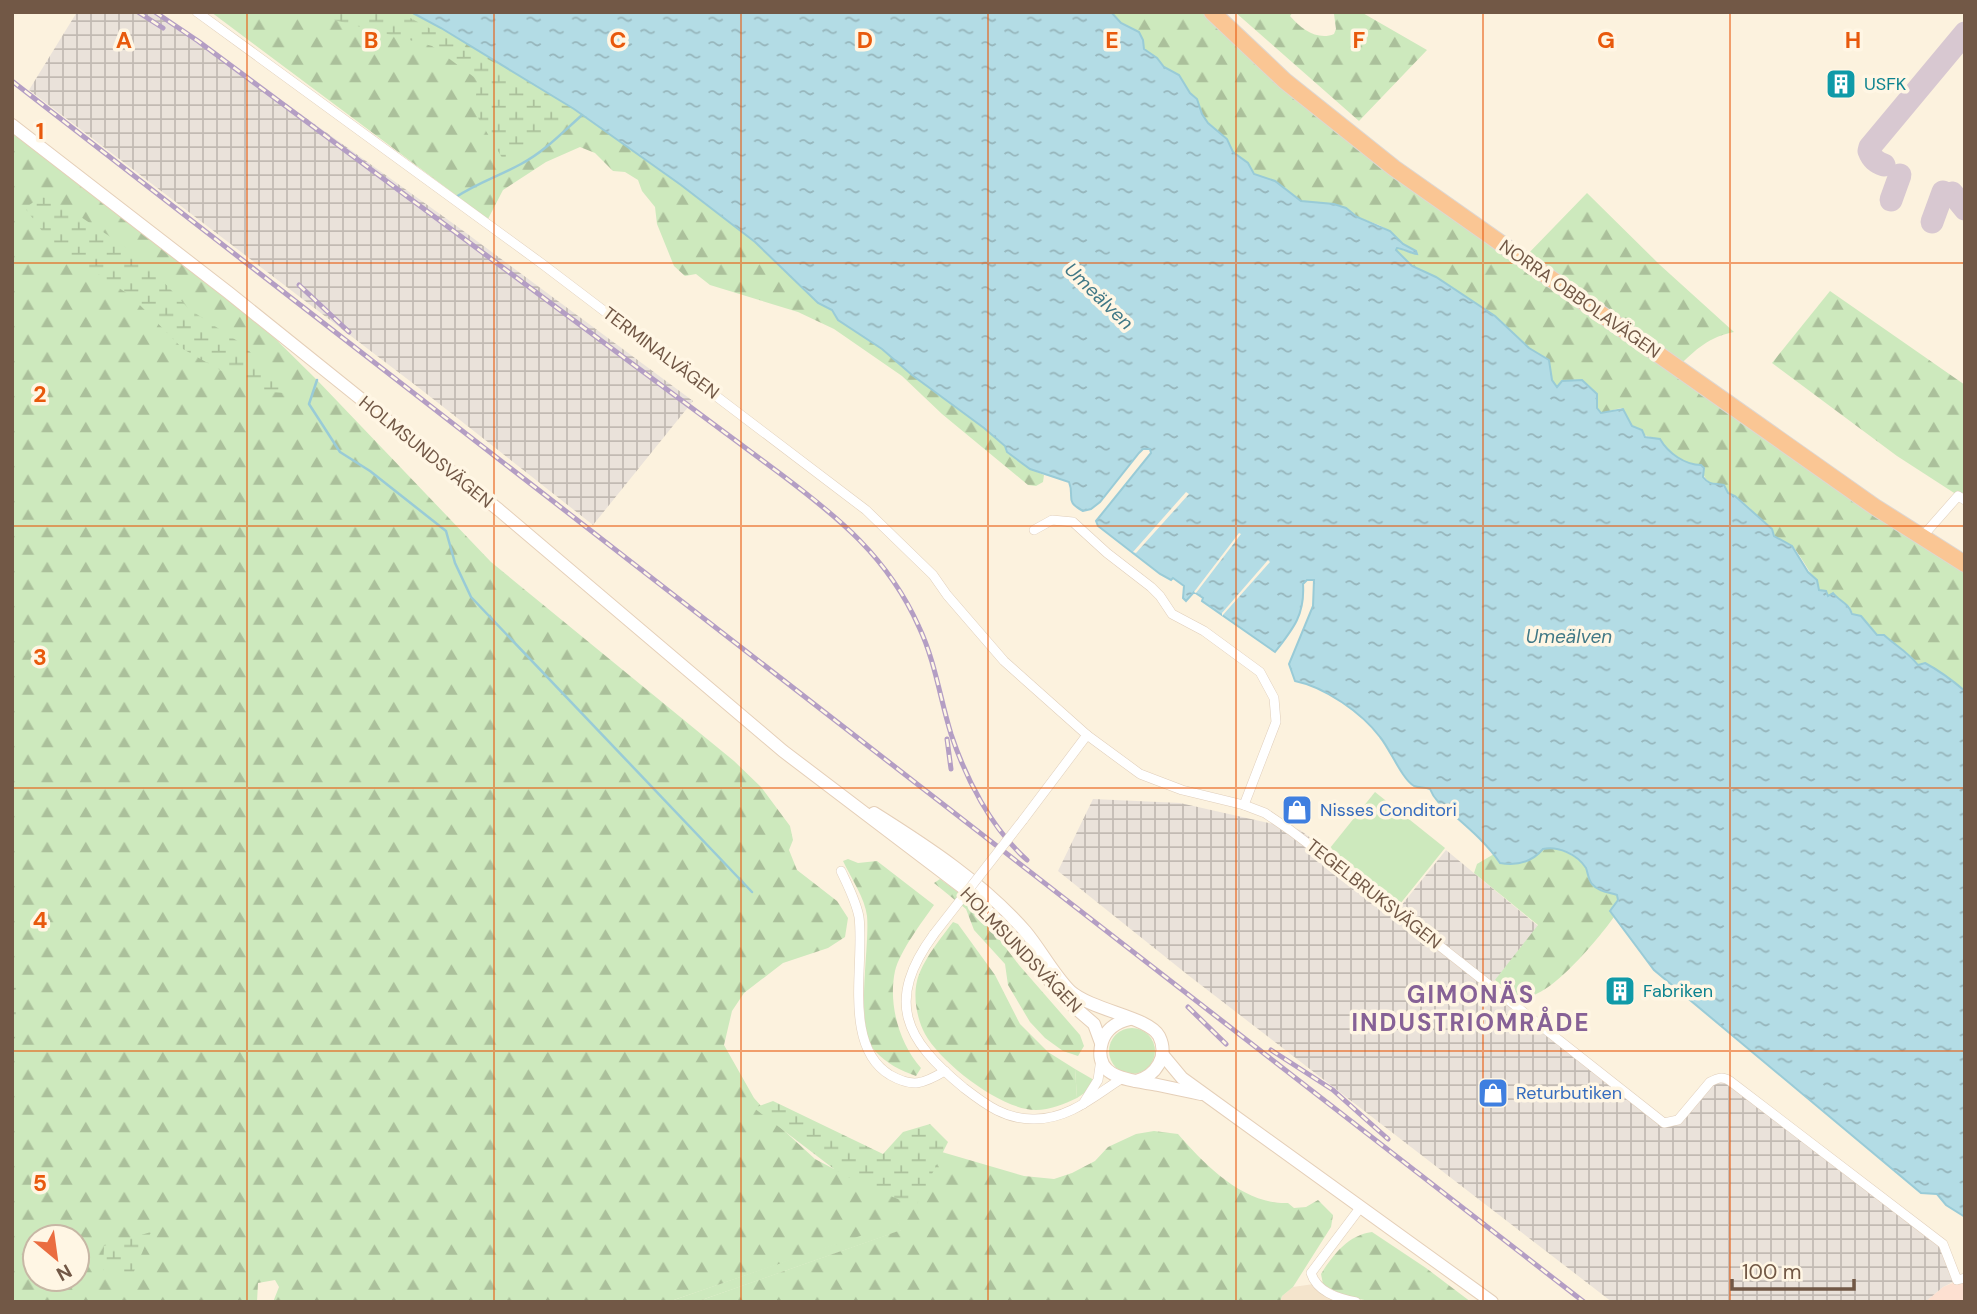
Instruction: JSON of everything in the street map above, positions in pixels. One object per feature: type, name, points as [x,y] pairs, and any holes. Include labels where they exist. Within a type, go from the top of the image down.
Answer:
[{"type":"highway","name":"NORRA OBBOLAVÄGEN","points":[[1212,12],[1285,81],[1394,168],[1922,538],[1965,564]]},
{"type":"main road","name":"HOLMSUNDSVÄGEN","points":[[12,125],[249,309],[499,510],[783,751],[962,887],[1012,936],[1064,998],[1094,1024],[1101,1043]]},
{"type":"main road","name":"HOLMSUNDSVÄGEN","points":[[831,789],[902,831],[966,876],[1000,905],[1025,932],[1070,991],[1094,1006],[1142,1021],[1155,1030],[1162,1044],[1162,1054],[1175,1071],[1492,1302]]},
{"type":"main road","points":[[1121,1079],[1108,1069],[1101,1058],[1101,1043],[1112,1027],[1130,1019]]},
{"type":"main road","points":[[1136,1081],[1152,1073],[1162,1054]]},
{"type":"main road","name":"HOLMSUNDSVÄGEN","points":[[1121,1079],[1208,1095]]},
{"type":"street","name":"TERMINALVÄGEN","points":[[197,12],[541,263],[866,510],[933,575],[1004,661],[1087,735]]},
{"type":"street","points":[[1922,538],[1961,498]]},
{"type":"street","points":[[1034,530],[1052,520],[1073,522],[1097,545],[1151,587],[1172,614],[1204,631],[1260,672],[1274,698],[1276,723],[1244,805]]},
{"type":"street","name":"TEGELBRUKSVÄGEN","points":[[1087,735],[1140,774],[1161,783],[1265,813],[1366,887],[1664,1123],[1678,1120],[1710,1083],[1724,1077],[1937,1240],[1947,1250],[1957,1280],[1965,1278]]},
{"type":"street","points":[[1087,735],[934,934],[910,973],[906,992],[907,1009],[917,1040],[934,1062],[986,1105],[1010,1116],[1024,1119],[1051,1118],[1064,1114],[1121,1079]]},
{"type":"street","points":[[841,872],[854,898],[859,916],[860,1009],[864,1040],[870,1052],[885,1071],[911,1084],[921,1084],[945,1071]]},
{"type":"street","points":[[1083,1104],[1097,1080],[1101,1058]]},
{"type":"street","points":[[1356,1302],[1322,1289],[1314,1283],[1311,1273],[1360,1208]]},
{"type":"shaded area","points":[[77,12],[153,12],[458,227],[693,401],[593,525],[423,391],[29,90]]},
{"type":"shaded area","points":[[1093,799],[1180,803],[1300,830],[1400,907],[1446,850],[1538,926],[1490,987],[1664,1123],[1671,1122],[1710,1082],[1724,1077],[1943,1244],[1957,1280],[1943,1287],[1925,1302],[1612,1302],[1188,975],[1058,871]]},
{"type":"shaded area","points":[[1965,1278],[1965,1302],[1925,1302],[1943,1287]]},
{"type":"shaded area","points":[[1314,1284],[1356,1302],[1280,1302],[1282,1296],[1293,1287]]},
{"type":"green space","points":[[211,12],[411,12],[441,28],[574,109],[681,185],[755,242],[818,303],[831,310],[838,320],[882,349],[912,375],[984,428],[1005,446],[1007,452],[1030,469],[1044,475],[1043,482],[1036,486],[1028,485],[942,414],[902,376],[834,329],[798,312],[710,285],[696,274],[685,276],[674,266],[657,224],[655,207],[642,191],[638,180],[625,172],[613,171],[595,153],[580,147],[546,162],[503,190],[488,219]]},
{"type":"green space","points":[[304,12],[399,12],[523,78],[574,109],[553,134],[504,161],[474,111],[478,80],[432,46]]},
{"type":"green space","points":[[1111,12],[1212,12],[1260,58],[1523,259],[1587,193],[1660,265],[1734,332],[1703,345],[1678,367],[1965,564],[1965,691],[1925,663],[1919,665],[1884,635],[1877,635],[1853,614],[1849,606],[1834,595],[1828,596],[1819,590],[1794,548],[1774,535],[1752,510],[1725,488],[1708,481],[1701,465],[1683,460],[1672,453],[1660,439],[1639,432],[1628,421],[1621,408],[1601,413],[1597,408],[1598,401],[1575,380],[1562,381],[1557,388],[1552,380],[1548,360],[1529,348],[1495,316],[1436,277],[1412,266],[1396,250],[1397,248],[1414,254],[1390,231],[1357,217],[1346,208],[1334,204],[1301,201],[1254,174],[1248,163],[1233,152],[1227,139],[1208,123],[1197,99],[1179,75],[1164,67],[1144,49],[1139,32],[1121,23]]},
{"type":"green space","points":[[1235,12],[1293,12],[1290,16],[1299,25],[1316,35],[1328,36],[1334,34],[1336,29],[1336,12],[1361,12],[1427,50],[1359,121]]},
{"type":"green space","points":[[12,125],[229,293],[317,380],[491,562],[734,761],[761,787],[790,826],[793,840],[789,850],[797,870],[837,901],[848,918],[845,937],[828,948],[783,963],[744,993],[732,1011],[724,1045],[754,1098],[779,1126],[815,1159],[834,1169],[935,1150],[1024,1176],[1054,1179],[1095,1161],[1108,1147],[1136,1134],[1154,1131],[1178,1134],[1213,1170],[1241,1190],[1272,1202],[1288,1203],[1294,1208],[1306,1207],[1318,1200],[1333,1215],[1331,1227],[1293,1287],[1282,1296],[1280,1302],[696,1302],[901,1230],[898,1223],[668,1302],[273,1302],[279,1287],[275,1280],[258,1283],[257,1302],[12,1302]]},
{"type":"green space","points":[[42,196],[78,215],[140,257],[189,309],[245,346],[285,393],[257,391],[183,349],[131,296],[50,242],[25,208]]},
{"type":"green space","points":[[1830,291],[1965,385],[1965,500],[1897,456],[1772,363]]},
{"type":"green space","points":[[1375,792],[1445,848],[1400,904],[1330,848]]},
{"type":"green space","points":[[1550,848],[1574,856],[1586,869],[1594,886],[1617,895],[1618,900],[1610,911],[1614,917],[1573,965],[1547,988],[1535,995],[1524,997],[1512,993],[1495,980],[1538,925],[1474,873],[1477,864],[1494,854],[1500,863],[1518,863]]},
{"type":"green space","points":[[848,859],[858,863],[877,861],[934,905],[902,955],[893,984],[894,1010],[901,1035],[921,1068],[916,1076],[884,1060],[869,1040],[864,1006],[867,916],[861,895],[843,861]]},
{"type":"green space","points":[[940,879],[969,900],[1019,965],[1080,1035],[1084,1046],[1078,1056],[1063,1051],[1045,1038],[1030,1022],[1008,985],[1005,964],[974,930],[966,909],[934,883]]},
{"type":"green space","points":[[953,922],[958,924],[995,975],[1020,1024],[1048,1052],[1075,1069],[1077,1098],[1046,1109],[1022,1108],[973,1083],[933,1046],[920,1022],[916,1008],[916,988],[919,973],[927,958]]},
{"type":"green space","points":[[12,968],[19,977],[16,1035],[12,1045]]},
{"type":"green space","points":[[1132,1028],[1149,1034],[1155,1051],[1149,1068],[1132,1074],[1115,1068],[1109,1051],[1115,1034]]},
{"type":"green space","points":[[1075,1069],[1094,1080],[1086,1092],[1077,1098]]},
{"type":"green space","points":[[773,1101],[883,1154],[903,1132],[930,1124],[948,1142],[916,1206],[862,1185],[834,1169],[754,1108]]},
{"type":"green space","points":[[898,1222],[902,1230],[696,1302],[668,1302]]},
{"type":"green space","points":[[151,1232],[132,1276],[103,1270],[104,1246]]},
{"type":"green space","points":[[1372,1232],[1471,1302],[1375,1302],[1338,1293],[1323,1284],[1321,1274],[1336,1253],[1356,1237]]},
{"type":"water","name":"Umeälven","points":[[411,12],[1111,12],[1121,23],[1139,32],[1144,49],[1164,67],[1179,75],[1197,99],[1208,123],[1227,139],[1233,152],[1248,163],[1254,174],[1275,181],[1301,201],[1334,204],[1346,208],[1357,217],[1390,231],[1403,244],[1416,251],[1417,254],[1397,248],[1396,250],[1412,266],[1436,277],[1495,316],[1529,348],[1549,360],[1552,380],[1557,387],[1562,381],[1582,380],[1597,394],[1597,408],[1601,413],[1623,409],[1632,426],[1642,430],[1645,437],[1660,439],[1678,457],[1701,465],[1706,480],[1724,485],[1728,493],[1735,496],[1772,529],[1774,536],[1792,546],[1808,572],[1817,580],[1819,590],[1826,591],[1828,596],[1833,593],[1849,607],[1852,614],[1861,616],[1877,635],[1884,635],[1918,665],[1925,663],[1965,691],[1965,1217],[1946,1205],[1937,1194],[1921,1193],[1654,970],[1610,911],[1618,900],[1617,895],[1595,887],[1586,868],[1578,859],[1567,852],[1549,848],[1524,862],[1500,863],[1480,838],[1438,801],[1430,789],[1416,787],[1410,782],[1384,742],[1363,719],[1330,695],[1295,681],[1289,664],[1313,606],[1314,580],[1307,580],[1303,584],[1302,604],[1297,620],[1275,652],[1202,601],[1203,598],[1194,592],[1186,601],[1183,598],[1184,586],[1173,578],[1171,580],[1160,574],[1098,526],[1096,521],[1151,453],[1150,449],[1143,449],[1139,453],[1100,502],[1083,511],[1072,501],[1069,482],[1030,469],[1007,452],[1005,446],[984,428],[912,375],[882,349],[838,320],[832,310],[818,303],[755,242],[681,185],[574,109]]},
{"type":"pier","points":[[1186,492],[1189,494],[1136,553],[1133,552]]},
{"type":"pier","points":[[1239,533],[1241,534],[1196,593],[1194,592]]},
{"type":"pier","points":[[1268,560],[1270,562],[1222,616],[1222,613]]},
{"type":"waterway","points":[[456,197],[529,159],[582,115]]},
{"type":"waterway","points":[[317,380],[309,404],[340,452],[370,471],[446,531],[455,563],[471,597],[752,892]]},
{"type":"taxiway","points":[[1884,165],[1873,158],[1870,147],[1965,33]]},
{"type":"taxiway","points":[[1891,200],[1900,175]]},
{"type":"taxiway","points":[[1932,222],[1943,192]]},
{"type":"taxiway","points":[[1952,193],[1965,209]]},
{"type":"railway","points":[[138,12],[163,28]]},
{"type":"railway","points":[[155,12],[198,41],[778,472],[841,522],[877,559],[907,602],[925,640],[951,734],[964,768],[991,818],[1027,860]]},
{"type":"railway","points":[[12,81],[1584,1302]]},
{"type":"railway","points":[[299,285],[349,332]]},
{"type":"railway","points":[[947,739],[951,769]]},
{"type":"railway","points":[[1188,1007],[1226,1044]]},
{"type":"railway","points":[[1271,1050],[1333,1090],[1388,1139]]},
{"type":"place","name":"USFK","points":[[1841,84]]},
{"type":"place","name":"Nisses Conditori","points":[[1297,810]]},
{"type":"place","name":"Fabriken","points":[[1620,991]]},
{"type":"place","name":"Returbutiken","points":[[1493,1093]]},
{"type":"district","name":"GIMONÄS INDUSTRIOMRÅDE","points":[[1471,1008]]}]
